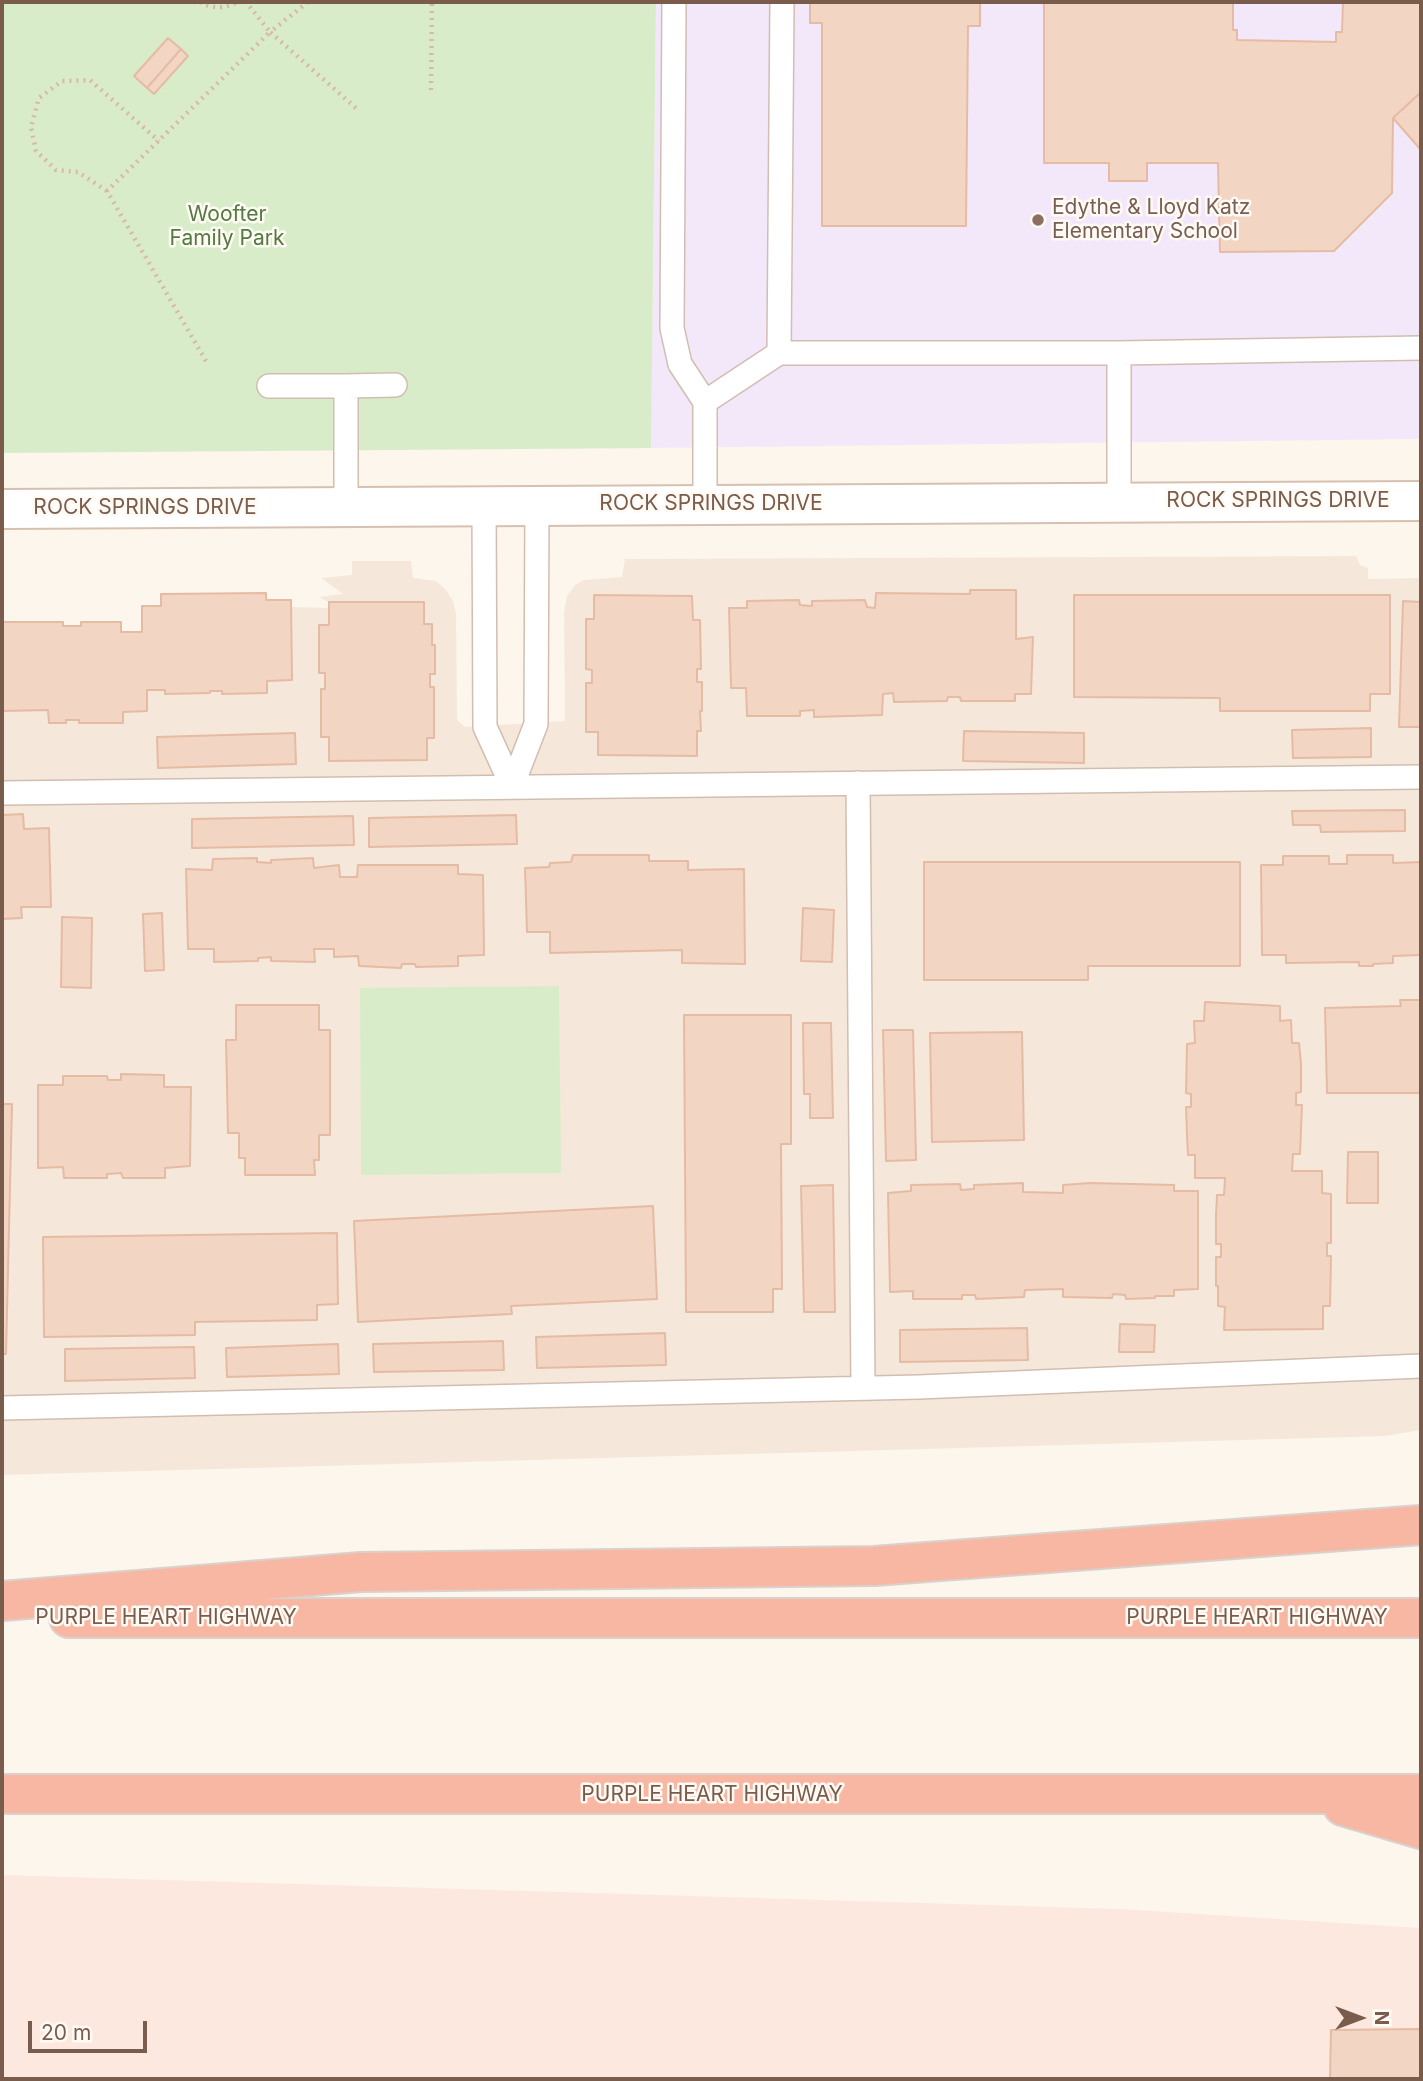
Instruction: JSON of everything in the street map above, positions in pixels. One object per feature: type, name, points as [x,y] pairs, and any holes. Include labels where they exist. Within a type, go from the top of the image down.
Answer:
[{"type":"highway","points":[[2,1601],[361,1572],[874,1566],[1421,1525]]},
{"type":"highway","name":"PURPLE HEART HIGHWAY","points":[[2,1618],[1421,1618]]},
{"type":"highway","name":"PURPLE HEART HIGHWAY","points":[[2,1794],[1421,1794]]},
{"type":"highway","points":[[1308,1795],[1421,1829]]},
{"type":"street","name":"ROCK SPRINGS DRIVE","points":[[2,509],[1421,500]]},
{"type":"lane","points":[[674,2],[672,328],[680,364],[705,402],[705,504]]},
{"type":"lane","points":[[779,353],[782,2]]},
{"type":"lane","points":[[705,402],[779,353],[1119,353],[1421,348]]},
{"type":"lane","points":[[1119,353],[1119,502]]},
{"type":"lane","points":[[269,386],[395,385]]},
{"type":"lane","points":[[346,386],[346,508]]},
{"type":"lane","points":[[512,786],[536,724],[537,505]]},
{"type":"lane","points":[[484,506],[485,727],[512,786]]},
{"type":"lane","points":[[2,793],[1421,777]]},
{"type":"lane","points":[[858,783],[863,1388]]},
{"type":"lane","points":[[2,1408],[863,1388],[1421,1366]]},
{"type":"path","points":[[200,2],[213,7],[224,7],[237,2]]},
{"type":"path","points":[[246,2],[270,32],[357,109]]},
{"type":"path","points":[[107,191],[270,32],[309,2]]},
{"type":"path","points":[[431,90],[432,2]]},
{"type":"path","points":[[159,141],[90,80],[61,81],[38,98],[31,127],[36,150],[56,170],[78,172],[107,191],[206,361]]},
{"type":"shaded area","name":"Edythe & Lloyd Katz Elementary School","points":[[656,2],[1421,2],[1421,439],[651,448]]},
{"type":"shaded area","points":[[1356,556],[1360,565],[1368,568],[1368,579],[1421,578],[1421,1430],[1385,1436],[2,1475],[2,622],[63,622],[64,626],[81,626],[81,622],[121,622],[121,632],[141,632],[142,606],[160,606],[161,594],[266,593],[266,600],[291,600],[292,607],[328,608],[328,602],[319,597],[343,594],[321,578],[352,575],[352,561],[411,561],[413,578],[436,581],[453,601],[456,613],[457,720],[465,727],[565,721],[564,613],[567,596],[575,585],[584,580],[622,577],[625,559]]},
{"type":"shaded area","points":[[2,1875],[1119,1909],[1421,1928],[1421,2079],[2,2079]]},
{"type":"green space","name":"Woofter Family Park","points":[[2,2],[656,2],[651,448],[2,453]]},
{"type":"green space","points":[[559,986],[561,1173],[361,1175],[360,988]]},
{"type":"building","points":[[810,2],[980,2],[980,26],[968,26],[966,226],[822,226],[822,23],[810,23]]},
{"type":"building","points":[[1044,2],[1233,2],[1233,30],[1237,30],[1237,40],[1336,42],[1336,32],[1342,32],[1343,2],[1421,2],[1421,92],[1393,118],[1392,193],[1334,251],[1220,252],[1218,163],[1147,163],[1147,181],[1109,181],[1109,163],[1044,163]]},
{"type":"building","points":[[168,38],[181,49],[147,88],[134,76]]},
{"type":"building","points":[[181,49],[188,56],[154,94],[147,88]]},
{"type":"building","points":[[1421,92],[1421,150],[1393,118]]},
{"type":"building","points":[[970,590],[1016,590],[1016,639],[1033,637],[1031,694],[1015,694],[1015,701],[961,701],[960,697],[948,697],[947,701],[894,702],[893,693],[883,694],[882,715],[814,717],[814,710],[800,711],[800,716],[747,716],[746,688],[731,688],[729,608],[747,608],[747,601],[799,600],[800,605],[812,606],[812,601],[865,600],[867,607],[875,608],[876,593],[970,594]]},
{"type":"building","points":[[266,593],[266,600],[291,600],[292,680],[267,681],[267,693],[222,694],[222,691],[210,691],[165,694],[165,690],[147,690],[147,711],[123,712],[123,723],[79,723],[79,720],[66,720],[66,723],[49,723],[48,710],[2,711],[2,622],[63,622],[63,626],[81,626],[81,622],[121,622],[121,632],[142,632],[142,606],[161,606],[161,594]]},
{"type":"building","points":[[594,595],[692,596],[693,620],[700,620],[701,669],[697,669],[697,682],[702,682],[701,731],[697,731],[697,756],[598,755],[598,732],[586,732],[586,683],[592,683],[592,670],[586,669],[586,619],[594,619]]},
{"type":"building","points":[[1074,595],[1390,595],[1390,694],[1370,694],[1370,711],[1220,711],[1220,698],[1074,697]]},
{"type":"building","points":[[1403,601],[1421,602],[1421,727],[1399,727]]},
{"type":"building","points":[[329,602],[424,602],[424,624],[432,624],[432,645],[435,645],[435,674],[430,674],[430,687],[434,687],[434,738],[427,738],[427,760],[329,761],[329,737],[321,737],[321,689],[325,689],[325,673],[319,673],[319,625],[329,625]]},
{"type":"building","points":[[1371,728],[1371,757],[1293,758],[1292,730]]},
{"type":"building","points":[[964,731],[1084,733],[1084,763],[963,761]]},
{"type":"building","points":[[295,733],[296,764],[158,768],[157,737]]},
{"type":"building","points":[[1405,810],[1405,831],[1321,832],[1320,825],[1293,825],[1292,811]]},
{"type":"building","points":[[23,814],[24,829],[49,828],[51,907],[21,907],[22,918],[2,919],[2,815]]},
{"type":"building","points":[[516,815],[517,844],[369,847],[369,818]]},
{"type":"building","points":[[353,816],[354,845],[192,848],[192,819]]},
{"type":"building","points":[[573,855],[649,855],[649,861],[688,861],[688,870],[744,869],[745,964],[682,963],[682,950],[550,953],[550,932],[527,932],[525,868],[549,867],[550,863],[571,862]]},
{"type":"building","points":[[1347,855],[1393,855],[1393,863],[1421,862],[1421,955],[1393,956],[1393,963],[1359,966],[1359,962],[1286,963],[1286,955],[1262,955],[1261,865],[1283,865],[1283,856],[1329,856],[1329,864],[1347,864]]},
{"type":"building","points":[[257,858],[257,862],[271,863],[271,860],[313,858],[314,868],[339,865],[340,877],[357,877],[358,865],[458,865],[458,874],[483,875],[484,955],[458,956],[458,966],[416,967],[415,964],[402,964],[401,968],[359,966],[358,956],[334,957],[334,949],[314,949],[315,962],[271,961],[271,957],[258,958],[258,961],[214,962],[214,949],[188,949],[186,869],[212,870],[213,859]]},
{"type":"building","points":[[924,862],[1240,862],[1240,966],[1088,966],[1088,980],[924,980]]},
{"type":"building","points":[[803,908],[834,910],[832,962],[801,961]]},
{"type":"building","points":[[162,913],[164,970],[145,971],[143,914]]},
{"type":"building","points":[[62,917],[92,918],[91,988],[61,987]]},
{"type":"building","points":[[1400,1000],[1421,1000],[1421,1093],[1327,1093],[1325,1008],[1401,1006]]},
{"type":"building","points":[[1205,1002],[1280,1006],[1280,1021],[1291,1020],[1292,1043],[1299,1043],[1301,1064],[1301,1092],[1296,1093],[1296,1105],[1302,1105],[1300,1154],[1293,1154],[1292,1171],[1322,1171],[1322,1193],[1331,1194],[1331,1243],[1327,1243],[1327,1256],[1331,1256],[1330,1306],[1323,1306],[1323,1329],[1224,1330],[1225,1307],[1218,1306],[1216,1286],[1216,1257],[1221,1257],[1221,1244],[1216,1244],[1216,1215],[1217,1195],[1224,1195],[1225,1178],[1195,1178],[1195,1155],[1188,1155],[1186,1107],[1191,1107],[1191,1094],[1186,1093],[1187,1044],[1195,1043],[1194,1021],[1204,1021]]},
{"type":"building","points":[[236,1005],[319,1005],[319,1030],[330,1030],[330,1135],[319,1135],[319,1160],[314,1160],[315,1175],[245,1175],[245,1158],[239,1158],[239,1133],[228,1133],[226,1040],[236,1040]]},
{"type":"building","points":[[684,1015],[791,1015],[791,1144],[781,1144],[782,1289],[773,1289],[773,1312],[686,1312]]},
{"type":"building","points":[[803,1023],[831,1023],[833,1118],[810,1118],[810,1094],[804,1094]]},
{"type":"building","points":[[883,1030],[913,1030],[916,1160],[886,1161]]},
{"type":"building","points":[[1022,1032],[1024,1140],[932,1142],[930,1033]]},
{"type":"building","points":[[121,1074],[164,1075],[164,1087],[191,1087],[190,1166],[165,1168],[165,1178],[123,1178],[121,1173],[107,1174],[107,1178],[64,1178],[63,1167],[38,1168],[38,1085],[63,1085],[63,1076],[107,1076],[108,1080],[121,1080]]},
{"type":"building","points":[[2,1104],[12,1104],[6,1354],[2,1354]]},
{"type":"building","points":[[1348,1152],[1378,1152],[1378,1203],[1347,1203]]},
{"type":"building","points":[[1023,1183],[1023,1192],[1063,1193],[1063,1185],[1090,1183],[1174,1185],[1174,1191],[1198,1191],[1198,1289],[1174,1290],[1174,1296],[1126,1299],[1125,1295],[1113,1294],[1112,1298],[1063,1297],[1063,1289],[1025,1290],[1024,1297],[976,1299],[975,1295],[962,1295],[962,1299],[913,1299],[913,1291],[890,1292],[888,1193],[911,1191],[911,1185],[960,1184],[961,1190],[974,1189],[974,1185]]},
{"type":"building","points":[[833,1185],[835,1312],[804,1312],[801,1186]]},
{"type":"building","points":[[653,1206],[657,1299],[511,1306],[512,1314],[358,1322],[354,1221]]},
{"type":"building","points":[[337,1233],[338,1304],[317,1305],[317,1320],[195,1322],[195,1335],[44,1337],[43,1237]]},
{"type":"building","points":[[1120,1324],[1155,1325],[1154,1352],[1119,1352]]},
{"type":"building","points":[[1027,1328],[1028,1360],[900,1362],[900,1330]]},
{"type":"building","points":[[665,1333],[666,1365],[537,1368],[536,1337]]},
{"type":"building","points":[[503,1341],[504,1370],[374,1372],[373,1344]]},
{"type":"building","points":[[338,1344],[339,1374],[227,1377],[226,1348]]},
{"type":"building","points":[[194,1347],[195,1378],[65,1381],[65,1349]]},
{"type":"building","points":[[1421,2029],[1421,2079],[1330,2079],[1331,2030]]},
{"type":"place","name":"Edythe & Lloyd Katz Elementary School","points":[[1038,220]]}]
